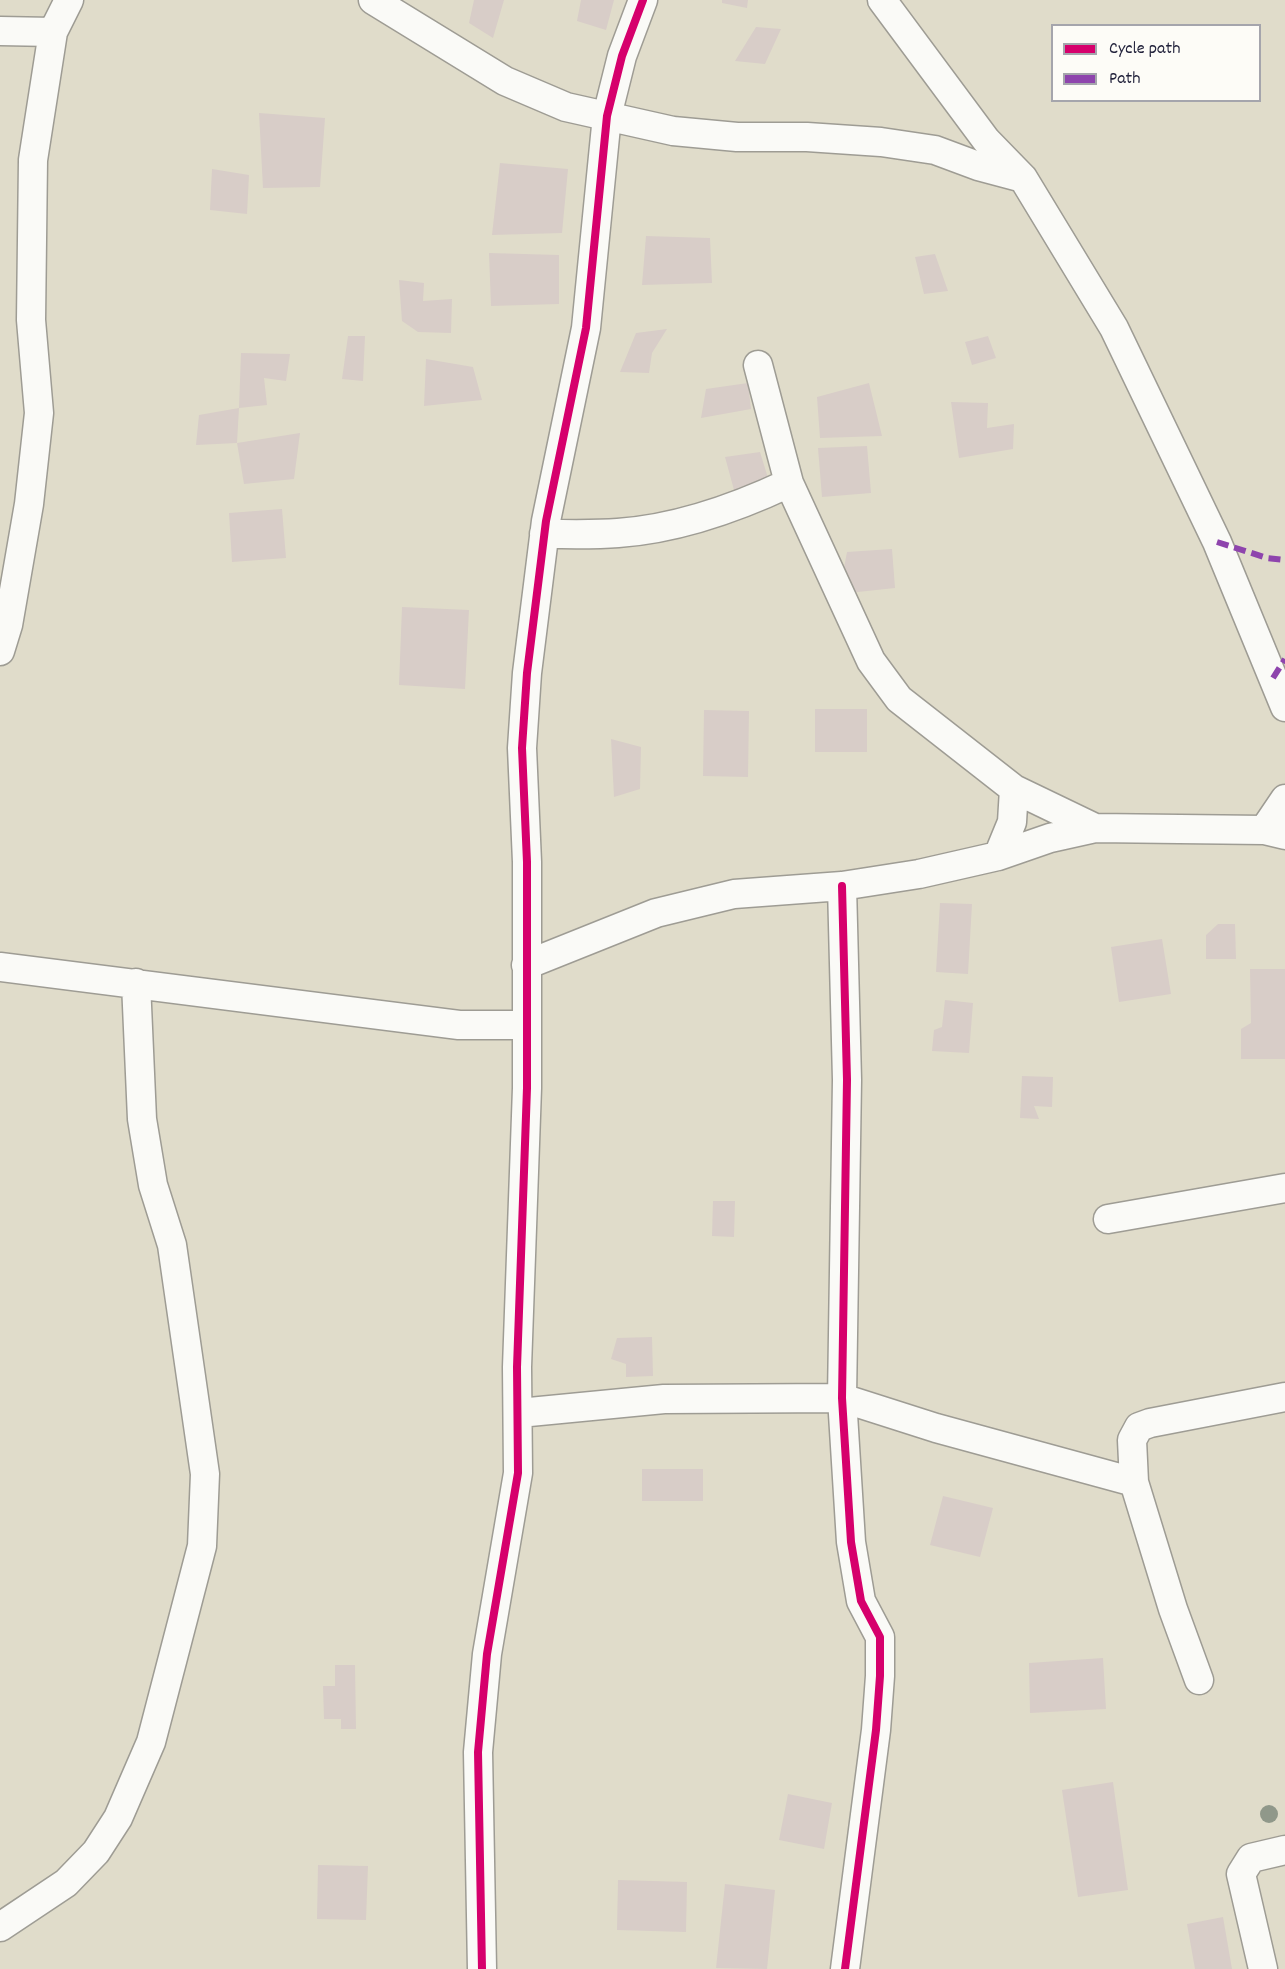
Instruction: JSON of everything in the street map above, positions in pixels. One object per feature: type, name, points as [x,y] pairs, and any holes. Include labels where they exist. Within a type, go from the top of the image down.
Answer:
[{"type":"street","points":[[0,651],[8,626],[29,504],[39,413],[31,320],[33,160],[53,32],[69,0]]},
{"type":"street","points":[[373,0],[505,81],[566,106],[673,131],[737,137],[871,141],[924,148],[1023,178]]},
{"type":"street","points":[[482,1969],[478,1752],[487,1654],[518,1473],[517,1367],[526,1088],[527,862],[522,748],[527,673],[544,534],[586,328],[607,116],[622,56],[643,0]]},
{"type":"street","points":[[882,0],[987,140],[1023,178],[1114,328],[1208,522],[1285,707]]},
{"type":"street","points":[[0,31],[53,32]]},
{"type":"street","points":[[758,365],[789,483],[843,603],[878,671],[899,699],[1014,789],[1095,828]]},
{"type":"street","points":[[544,534],[618,533],[666,526],[736,505],[789,483]]},
{"type":"street","points":[[998,856],[1012,822],[1014,789]]},
{"type":"street","points":[[526,965],[656,913],[734,894],[842,886],[919,874],[998,856],[1050,838],[1095,828],[1275,832],[1285,799]]},
{"type":"street","points":[[842,886],[847,1080],[842,1398],[851,1542],[861,1602],[880,1637],[876,1730],[845,1969]]},
{"type":"street","points":[[0,967],[459,1024],[525,1025]]},
{"type":"street","points":[[0,1927],[66,1883],[96,1852],[118,1818],[151,1742],[202,1546],[205,1474],[172,1245],[153,1185],[142,1119],[136,983]]},
{"type":"street","points":[[1108,1219],[1285,1188]]},
{"type":"street","points":[[519,1413],[664,1400],[842,1398],[936,1428],[1134,1482]]},
{"type":"street","points":[[1199,1680],[1173,1609],[1134,1482],[1132,1440],[1139,1427],[1210,1410],[1285,1398]]},
{"type":"street","points":[[1263,1969],[1241,1874],[1251,1858],[1285,1850]]},
{"type":"building","points":[[474,0],[504,0],[493,38],[469,23]]},
{"type":"building","points":[[581,0],[614,0],[606,30],[577,21]]},
{"type":"building","points":[[722,0],[748,0],[747,8],[722,3]]},
{"type":"building","points":[[756,27],[781,29],[765,64],[735,61]]},
{"type":"building","points":[[259,113],[325,118],[320,187],[263,188]]},
{"type":"building","points":[[500,163],[568,169],[562,233],[492,235]]},
{"type":"building","points":[[212,169],[249,175],[247,214],[210,210]]},
{"type":"building","points":[[646,236],[710,238],[712,283],[642,285]]},
{"type":"building","points":[[489,253],[559,255],[559,304],[491,306]]},
{"type":"building","points":[[935,254],[948,291],[924,294],[915,257]]},
{"type":"building","points":[[399,280],[424,283],[423,301],[452,299],[451,333],[418,332],[402,321]]},
{"type":"building","points":[[667,329],[652,353],[649,373],[620,372],[636,333]]},
{"type":"building","points":[[348,336],[365,336],[363,381],[342,379]]},
{"type":"building","points":[[988,336],[996,358],[972,365],[965,342]]},
{"type":"building","points":[[241,353],[290,354],[286,381],[264,378],[267,405],[239,408]]},
{"type":"building","points":[[426,359],[473,367],[482,400],[424,406]]},
{"type":"building","points":[[748,383],[751,409],[701,418],[706,389]]},
{"type":"building","points":[[869,383],[882,436],[820,438],[817,397]]},
{"type":"building","points":[[951,402],[988,403],[987,428],[1014,424],[1013,449],[959,458]]},
{"type":"building","points":[[239,408],[237,443],[196,445],[199,415]]},
{"type":"building","points":[[300,433],[294,479],[244,484],[237,443]]},
{"type":"building","points":[[867,446],[871,493],[822,497],[818,448]]},
{"type":"building","points":[[760,452],[772,491],[734,490],[725,457]]},
{"type":"building","points":[[282,509],[286,558],[232,562],[229,513]]},
{"type":"building","points":[[892,549],[895,588],[839,594],[847,552]]},
{"type":"building","points":[[402,607],[469,610],[465,689],[399,685]]},
{"type":"building","points":[[815,709],[867,709],[867,752],[815,752]]},
{"type":"building","points":[[704,710],[749,711],[748,777],[703,776]]},
{"type":"building","points":[[611,739],[641,747],[640,789],[614,797]]},
{"type":"building","points":[[940,903],[972,904],[968,974],[936,972]]},
{"type":"building","points":[[1218,924],[1235,924],[1236,959],[1206,959],[1206,935]]},
{"type":"building","points":[[1162,939],[1171,994],[1119,1002],[1111,947]]},
{"type":"building","points":[[1250,969],[1285,969],[1285,1059],[1241,1059],[1241,1029],[1251,1023]]},
{"type":"building","points":[[945,1000],[973,1003],[969,1053],[932,1051],[934,1030],[942,1027]]},
{"type":"building","points":[[1022,1076],[1053,1077],[1052,1107],[1034,1106],[1039,1119],[1020,1118]]},
{"type":"building","points":[[713,1201],[735,1201],[734,1237],[712,1236]]},
{"type":"building","points":[[652,1337],[653,1376],[626,1377],[626,1364],[611,1359],[617,1338]]},
{"type":"building","points":[[642,1469],[703,1469],[703,1501],[642,1501]]},
{"type":"building","points":[[943,1496],[993,1508],[980,1557],[930,1545]]},
{"type":"building","points":[[1103,1658],[1106,1709],[1030,1713],[1029,1663]]},
{"type":"building","points":[[335,1665],[355,1665],[356,1729],[341,1729],[341,1719],[324,1719],[323,1686],[335,1686]]},
{"type":"building","points":[[1113,1782],[1128,1890],[1078,1897],[1062,1790]]},
{"type":"building","points":[[788,1794],[832,1803],[824,1849],[779,1840]]},
{"type":"building","points":[[318,1865],[368,1866],[366,1920],[317,1919]]},
{"type":"building","points":[[618,1880],[687,1882],[686,1932],[617,1930]]},
{"type":"building","points":[[725,1884],[775,1890],[767,1969],[716,1968]]},
{"type":"building","points":[[1223,1917],[1232,1969],[1195,1969],[1187,1924]]},
{"type":"marked path","points":[[1217,542],[1267,558],[1285,560]]},
{"type":"marked path","points":[[1273,678],[1285,659]]},
{"type":"cycle path","points":[[482,1969],[478,1752],[487,1654],[518,1473],[517,1367],[527,1088],[527,862],[522,748],[527,673],[546,521],[586,328],[607,116],[622,56],[643,0]]},
{"type":"cycle path","points":[[842,886],[847,1080],[842,1398],[851,1542],[861,1601],[880,1637],[876,1730],[845,1969]]}]
